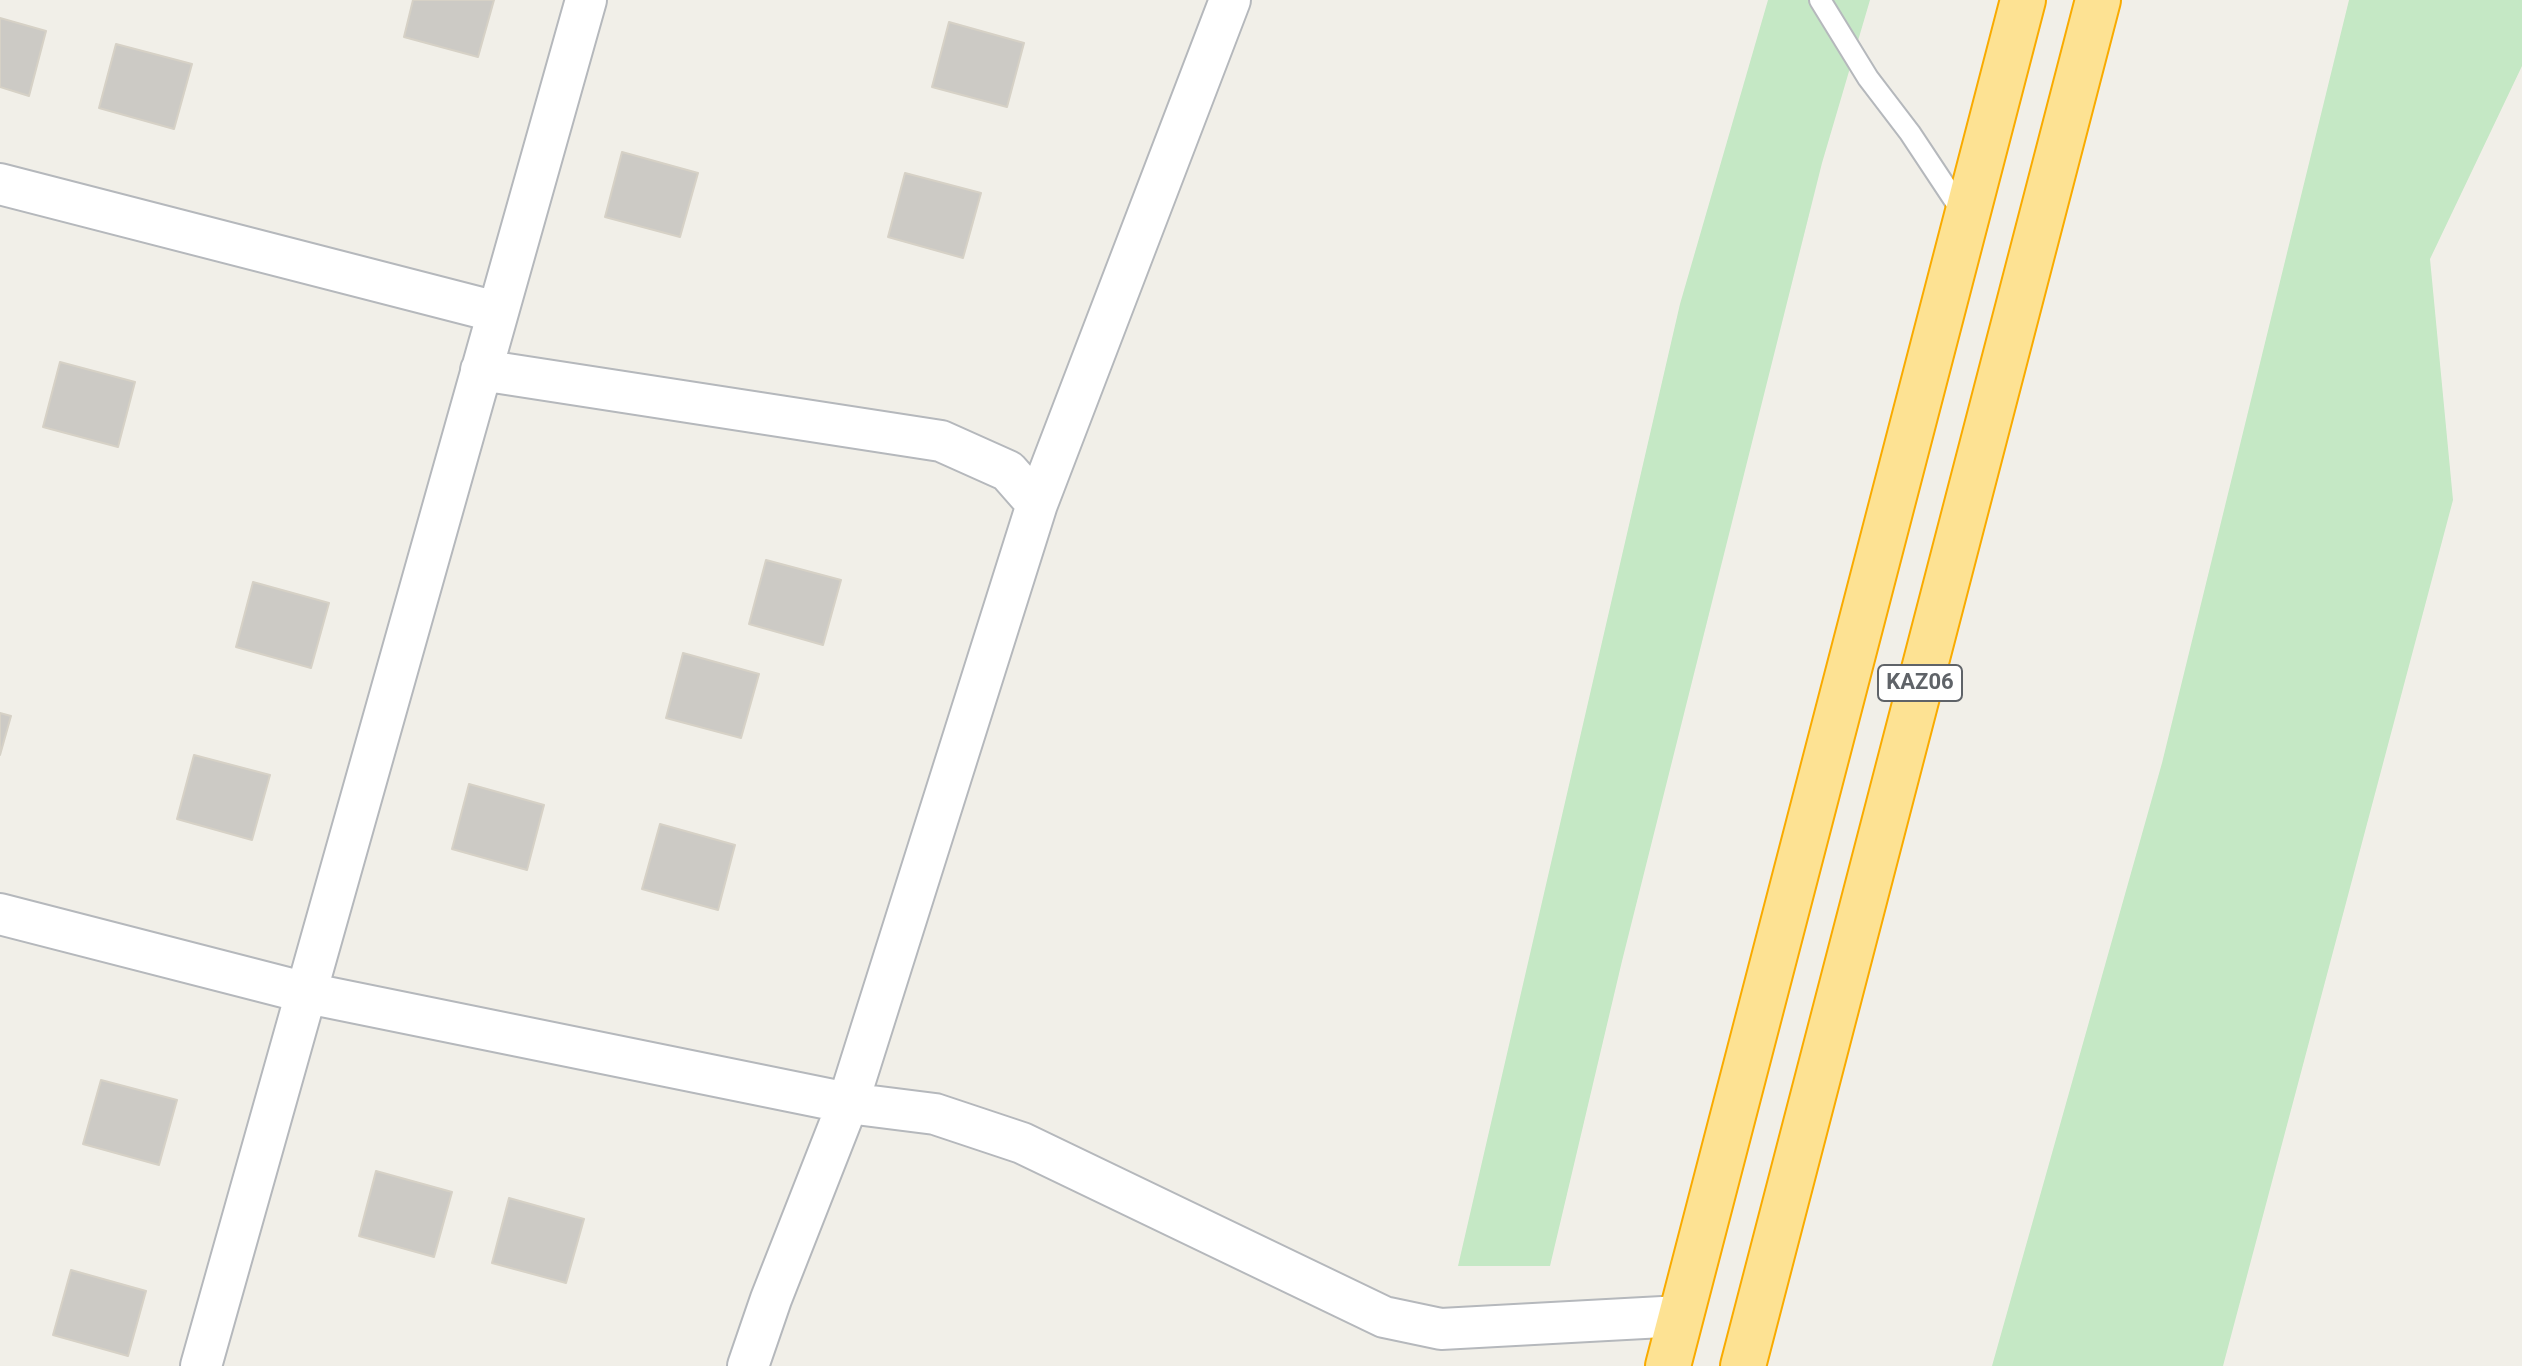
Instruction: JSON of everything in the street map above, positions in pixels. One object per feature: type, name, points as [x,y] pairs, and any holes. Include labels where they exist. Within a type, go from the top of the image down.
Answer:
[{"type":"highway","name":"KАZ06","points":[[1668,1366],[2023,0]]},
{"type":"highway","name":"KАZ06","points":[[1743,1366],[2098,0]]},
{"type":"street","points":[[201,1366],[586,0]]},
{"type":"street","points":[[748,1366],[848,1103],[1037,504],[1230,0]]},
{"type":"street","points":[[0,184],[497,312]]},
{"type":"street","points":[[481,370],[941,441],[1008,471],[1037,504]]},
{"type":"street","points":[[0,914],[307,993],[848,1103],[935,1114],[1022,1143],[1384,1317],[1441,1329],[1681,1316]]},
{"type":"lane","points":[[1820,0],[1868,78],[1910,133],[1967,218]]},
{"type":"green space","points":[[1768,0],[1870,0],[1822,163],[1622,961],[1550,1266],[1458,1266],[1680,304]]},
{"type":"green space","points":[[2349,0],[2522,0],[2522,66],[2430,259],[2453,500],[2223,1366],[1992,1366],[2162,763]]},
{"type":"building","points":[[413,0],[494,0],[478,57],[404,37]]},
{"type":"building","points":[[0,18],[46,31],[29,96],[0,87]]},
{"type":"building","points":[[949,22],[1024,43],[1007,107],[932,87]]},
{"type":"building","points":[[116,44],[192,64],[174,129],[99,108]]},
{"type":"building","points":[[622,152],[698,173],[680,237],[605,217]]},
{"type":"building","points":[[905,173],[981,193],[963,258],[888,237]]},
{"type":"building","points":[[60,362],[135,382],[118,447],[43,427]]},
{"type":"building","points":[[766,560],[841,580],[823,645],[749,624]]},
{"type":"building","points":[[253,582],[329,603],[311,668],[236,647]]},
{"type":"building","points":[[683,653],[759,674],[741,738],[666,718]]},
{"type":"building","points":[[0,713],[11,716],[0,755]]},
{"type":"building","points":[[194,755],[270,775],[252,840],[177,819]]},
{"type":"building","points":[[469,784],[544,805],[527,870],[452,849]]},
{"type":"building","points":[[660,824],[735,845],[718,910],[642,889]]},
{"type":"building","points":[[101,1080],[177,1100],[159,1165],[83,1144]]},
{"type":"building","points":[[376,1171],[452,1192],[434,1257],[359,1236]]},
{"type":"building","points":[[509,1198],[584,1219],[566,1283],[492,1263]]},
{"type":"building","points":[[71,1270],[146,1291],[128,1356],[53,1335]]}]
